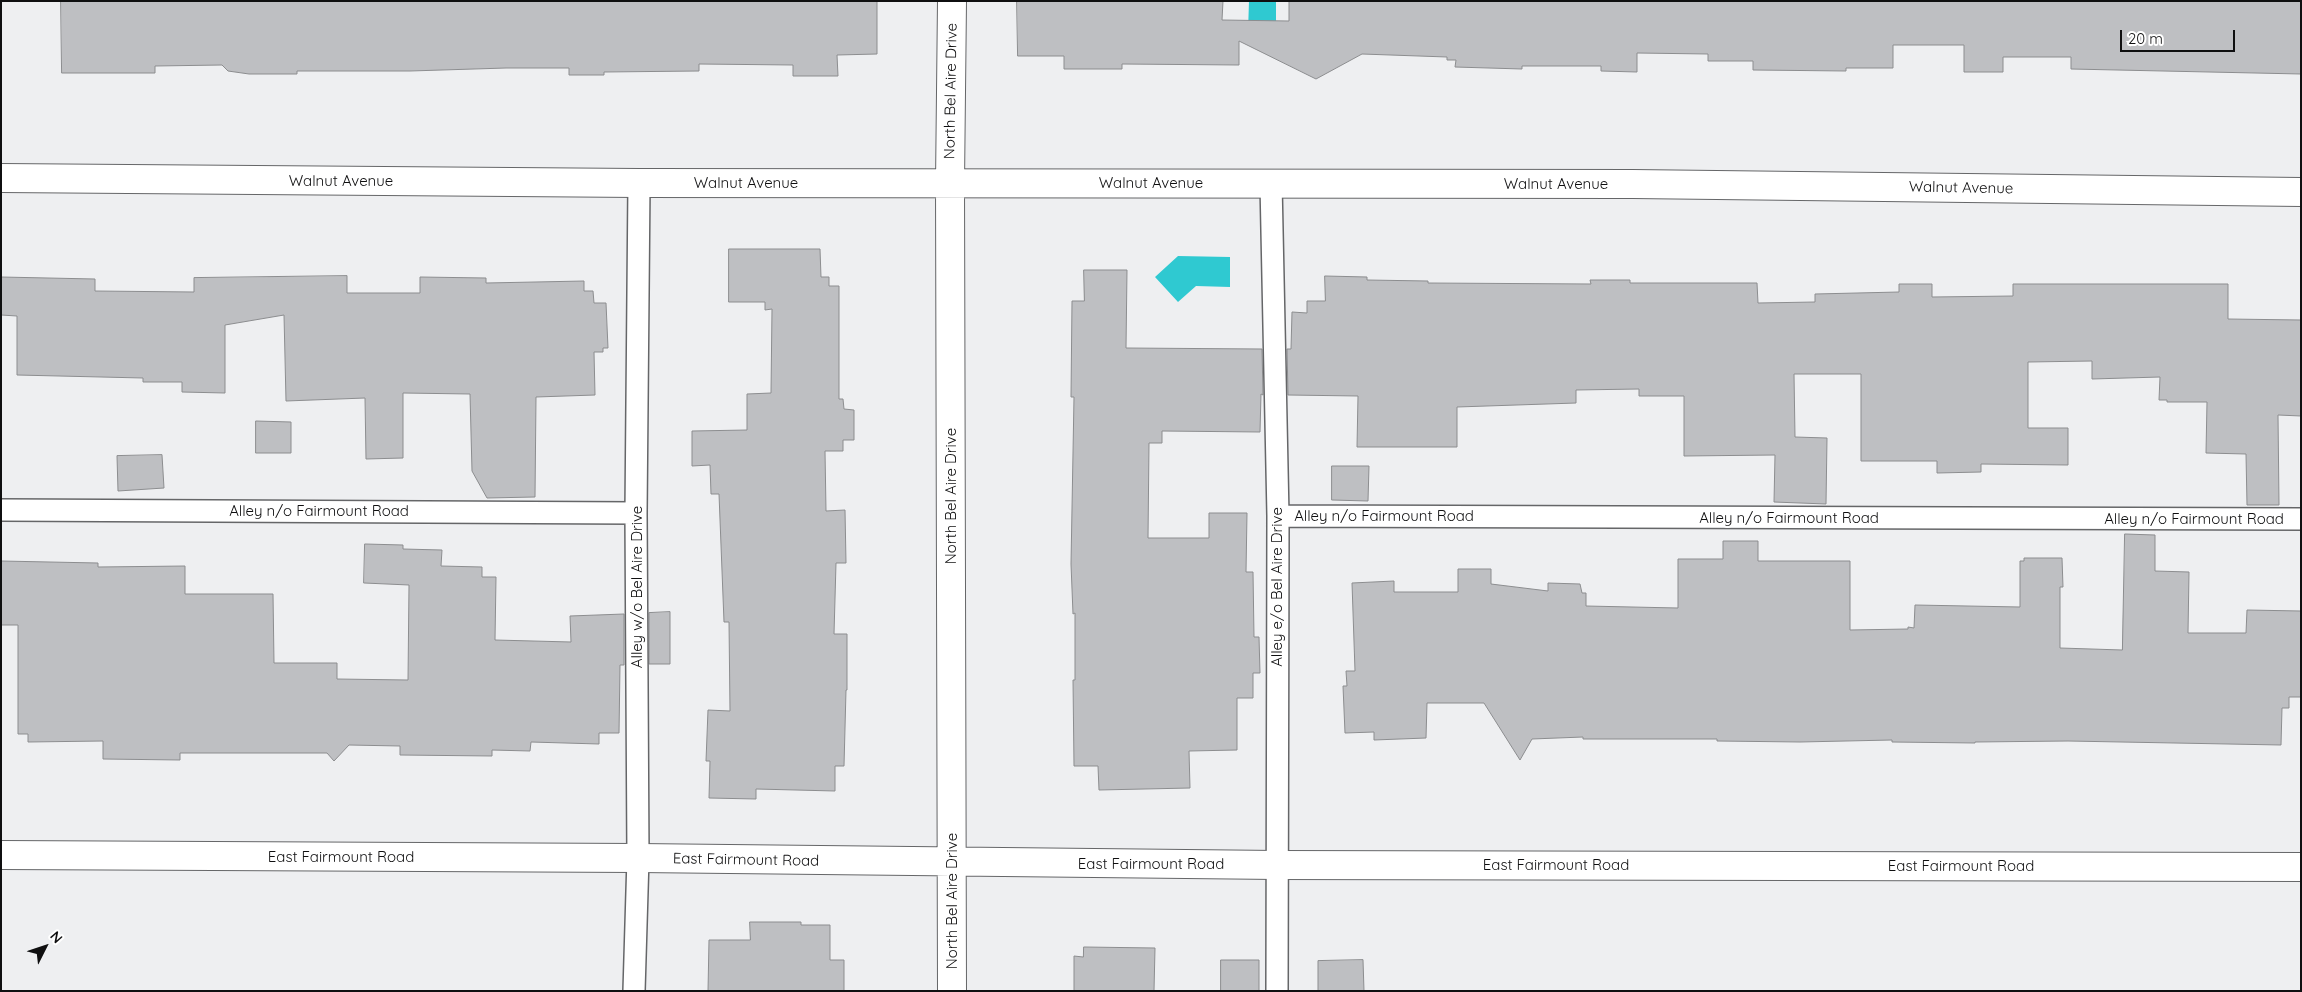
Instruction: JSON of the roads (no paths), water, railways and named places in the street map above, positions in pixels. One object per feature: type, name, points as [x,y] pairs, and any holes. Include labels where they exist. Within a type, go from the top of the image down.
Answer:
[{"type":"street","name":"North Bel Aire Drive","points":[[952,1],[950,183],[952,991]]},
{"type":"street","name":"Walnut Avenue","points":[[1,178],[639,183],[1632,184],[2301,192]]},
{"type":"street","name":"East Fairmount Road","points":[[1,855],[1276,864],[2301,867]]},
{"type":"lane","name":"Alley w/o Bel Aire Drive","points":[[634,991],[638,858],[636,513],[639,183]]},
{"type":"lane","name":"Alley e/o Bel Aire Drive","points":[[1271,183],[1278,516],[1276,991]]},
{"type":"lane","name":"Alley n/o Fairmount Road","points":[[1,510],[636,513]]},
{"type":"lane","name":"Alley n/o Fairmount Road","points":[[1278,516],[2301,519]]},
{"type":"water","points":[[1249,1],[1276,1],[1276,22],[1248,32]]},
{"type":"water","points":[[1178,256],[1230,257],[1230,287],[1196,286],[1178,302],[1155,277]]}]
